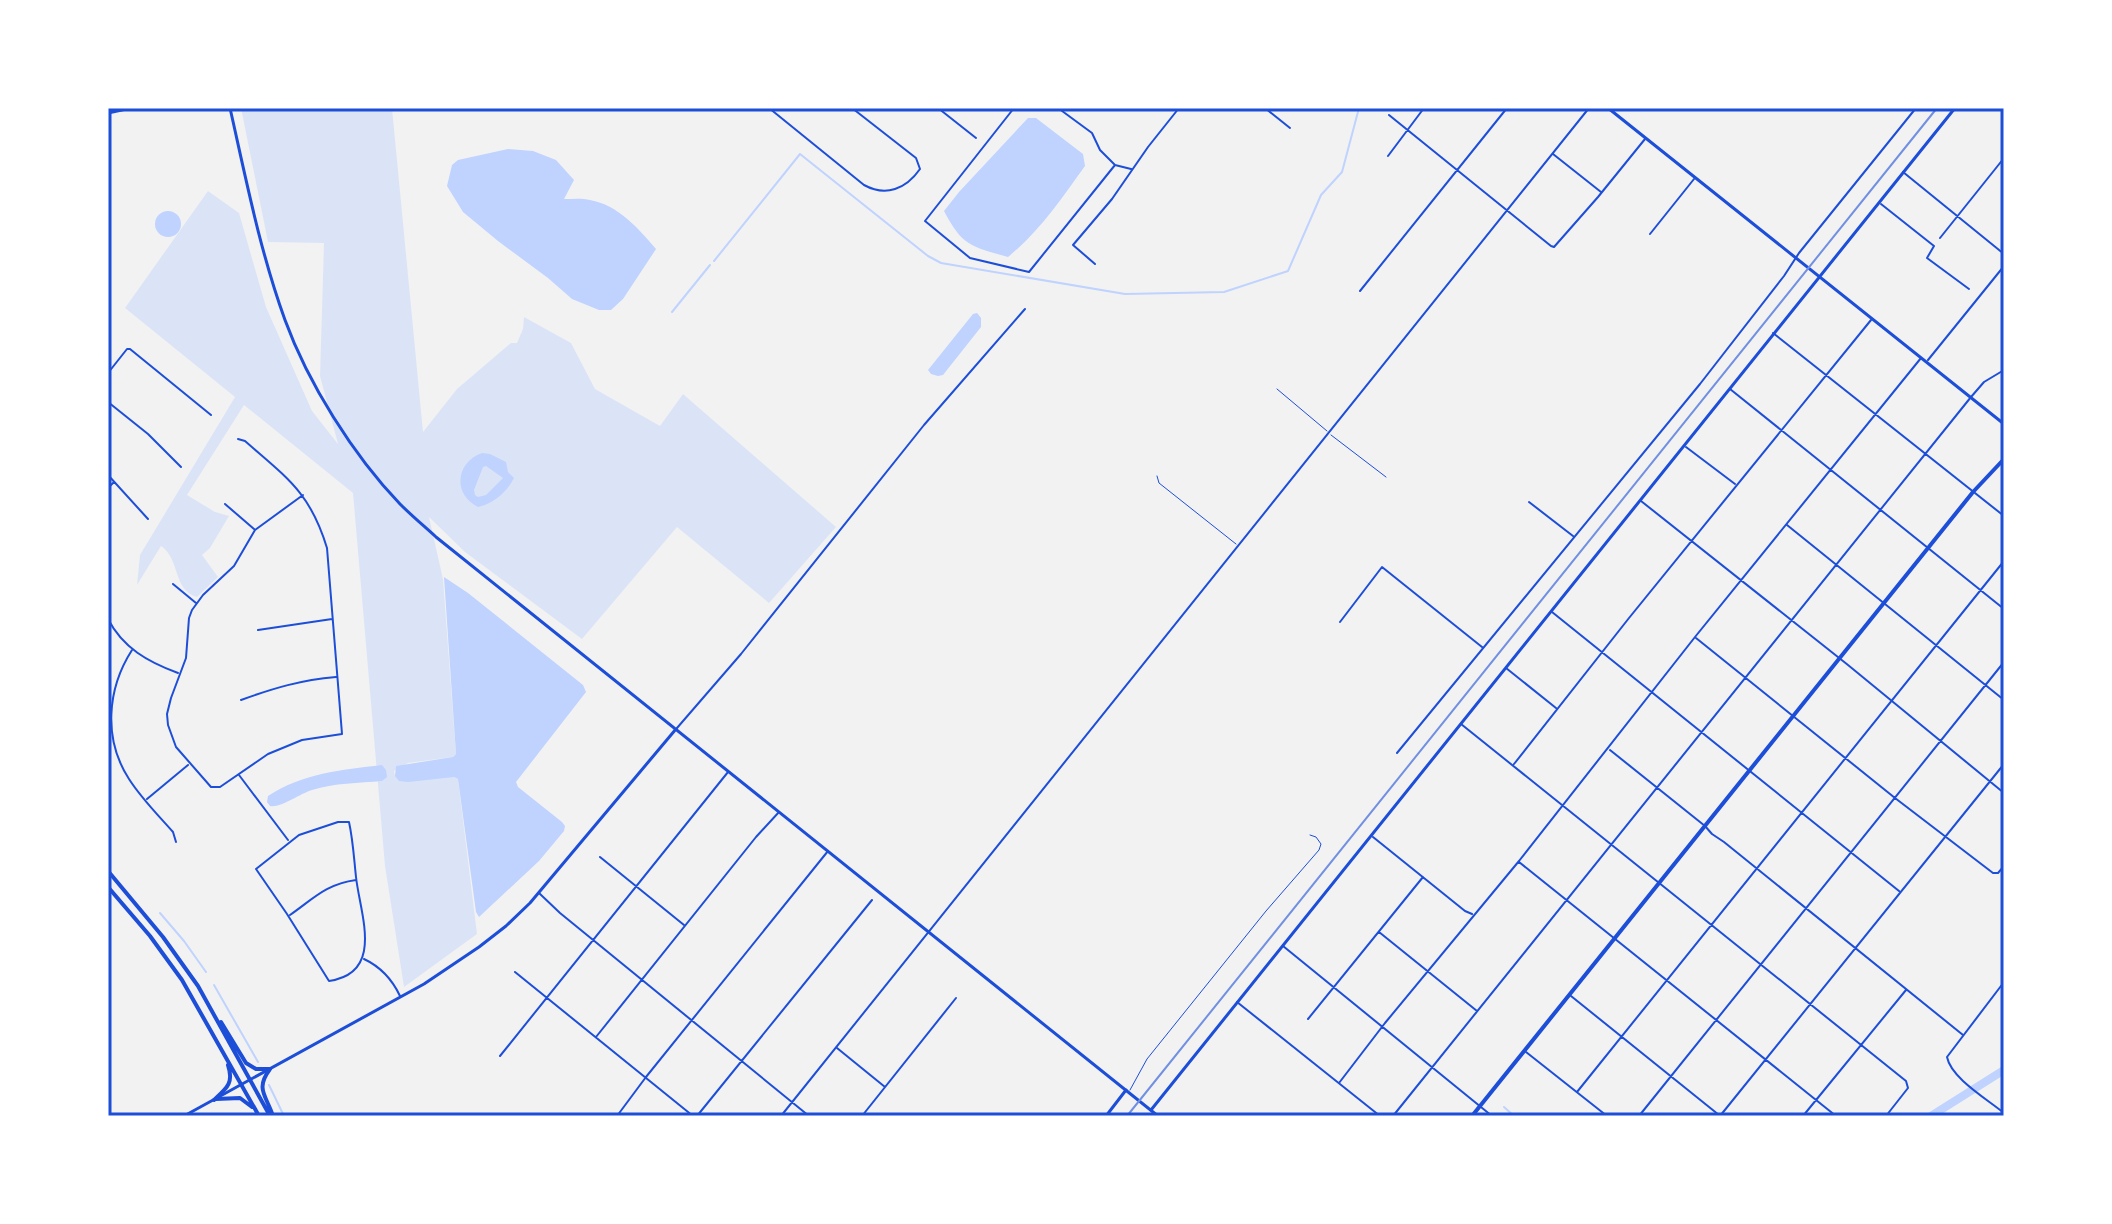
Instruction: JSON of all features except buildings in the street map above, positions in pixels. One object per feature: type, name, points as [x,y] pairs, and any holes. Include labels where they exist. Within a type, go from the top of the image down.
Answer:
[{"type":"main road","points":[[108,113],[131,108]]},
{"type":"main road","points":[[230,108],[264,254],[285,321],[307,370],[335,419],[400,504],[436,537],[1158,1116]]},
{"type":"main road","points":[[1608,108],[2004,424]]},
{"type":"main road","points":[[1151,1110],[1955,108]]},
{"type":"main road","points":[[1472,1116],[1973,492],[2004,459]]},
{"type":"main road","points":[[184,1116],[450,968],[506,926],[539,893],[676,729]]},
{"type":"main road","points":[[108,871],[181,961],[272,1116]]},
{"type":"main road","points":[[108,887],[175,970],[257,1114]]},
{"type":"main road","points":[[216,1017],[224,1024],[246,1063],[256,1069],[270,1069]]},
{"type":"main road","points":[[214,1100],[226,1089],[231,1079],[223,1051]]},
{"type":"main road","points":[[270,1069],[261,1087],[272,1116]]},
{"type":"main road","points":[[1106,1116],[1127,1091]]},
{"type":"main road","points":[[214,1100],[239,1098],[257,1114]]},
{"type":"street","points":[[769,108],[864,185],[886,192],[905,185],[920,169],[916,158],[852,108]]},
{"type":"street","points":[[938,108],[976,138]]},
{"type":"street","points":[[1014,108],[925,221],[970,258],[1029,272],[1115,165]]},
{"type":"street","points":[[1058,108],[1092,133],[1100,150],[1115,165],[1132,170]]},
{"type":"street","points":[[1095,264],[1073,245],[1112,199],[1179,108]]},
{"type":"street","points":[[1265,108],[1290,128]]},
{"type":"street","points":[[1388,156],[1424,108]]},
{"type":"street","points":[[1360,291],[1507,108]]},
{"type":"street","points":[[781,1116],[1589,108]]},
{"type":"street","points":[[1397,753],[1700,384],[1916,108]]},
{"type":"street","points":[[1389,115],[1554,247],[1646,138]]},
{"type":"street","points":[[1552,154],[1602,193]]},
{"type":"street","points":[[1940,238],[2004,158]]},
{"type":"street","points":[[1903,172],[2004,254]]},
{"type":"street","points":[[1650,234],[1695,178]]},
{"type":"street","points":[[1880,204],[1934,246],[1927,258],[1969,289]]},
{"type":"street","points":[[1927,361],[2004,266]]},
{"type":"street","points":[[676,729],[741,654],[924,425],[1025,309]]},
{"type":"street","points":[[1512,765],[1871,319]]},
{"type":"street","points":[[1773,333],[2004,516]]},
{"type":"street","points":[[108,371],[130,349],[211,415]]},
{"type":"street","points":[[1339,1083],[1922,357]]},
{"type":"street","points":[[1393,1116],[1971,397],[1984,382],[2004,370]]},
{"type":"street","points":[[1729,388],[2004,609]]},
{"type":"street","points":[[108,402],[148,434],[181,467]]},
{"type":"street","points":[[238,439],[245,441],[282,472],[303,495],[320,526],[327,548],[342,734],[302,740],[268,754],[214,788],[176,747],[168,725],[171,698],[186,658],[189,618],[197,603],[234,566],[255,530],[303,495]]},
{"type":"street","points":[[1684,445],[1736,485]]},
{"type":"street","points":[[108,475],[148,519]]},
{"type":"street","points":[[108,488],[115,482]]},
{"type":"street","points":[[1640,500],[2004,793]]},
{"type":"street","points":[[1529,502],[1574,537]]},
{"type":"street","points":[[225,504],[255,530]]},
{"type":"street","points":[[1786,525],[2004,700]]},
{"type":"street","points":[[1577,1092],[2004,561]]},
{"type":"street","points":[[1340,622],[1382,567],[1483,648]]},
{"type":"street","points":[[173,584],[197,603]]},
{"type":"street","points":[[1550,611],[1900,892]]},
{"type":"street","points":[[108,619],[132,650],[156,665],[180,674]]},
{"type":"street","points":[[258,630],[333,619]]},
{"type":"street","points":[[1695,637],[1895,798],[1996,874],[2004,866]]},
{"type":"street","points":[[132,650],[118,674],[111,708],[112,732],[130,781],[173,832],[176,842]]},
{"type":"street","points":[[1639,1116],[2004,662]]},
{"type":"street","points":[[1506,668],[1557,709]]},
{"type":"street","points":[[241,700],[282,685],[337,677]]},
{"type":"street","points":[[1461,724],[1906,1081],[1908,1088],[1886,1116]]},
{"type":"street","points":[[1608,748],[1963,1035]]},
{"type":"street","points":[[146,800],[189,763]]},
{"type":"street","points":[[1570,995],[1720,1116],[2004,764]]},
{"type":"street","points":[[500,1056],[728,771]]},
{"type":"street","points":[[239,774],[289,842]]},
{"type":"street","points":[[596,1037],[779,812]]},
{"type":"street","points":[[349,822],[365,948],[355,969],[333,981],[326,979],[289,916],[256,869],[289,842],[319,827],[349,822]]},
{"type":"street","points":[[1371,835],[1473,915]]},
{"type":"street","points":[[617,1116],[828,851]]},
{"type":"street","points":[[600,857],[685,926]]},
{"type":"street","points":[[1519,861],[1836,1116]]},
{"type":"street","points":[[1308,1019],[1423,877]]},
{"type":"street","points":[[289,916],[329,887],[356,880]]},
{"type":"street","points":[[539,893],[809,1116]]},
{"type":"street","points":[[515,972],[695,1116],[872,900]]},
{"type":"street","points":[[1378,931],[1478,1012]]},
{"type":"street","points":[[1282,946],[1492,1116]]},
{"type":"street","points":[[362,958],[382,969],[400,997]]},
{"type":"street","points":[[2004,982],[1947,1057],[1956,1074],[2004,1113]]},
{"type":"street","points":[[1803,1116],[1906,989]]},
{"type":"street","points":[[862,1116],[956,998]]},
{"type":"street","points":[[1237,1002],[1380,1116]]},
{"type":"street","points":[[1288,1042],[1293,1037]]},
{"type":"street","points":[[836,1048],[886,1088]]},
{"type":"street","points":[[1525,1052],[1607,1116]]},
{"type":"street","points":[[1146,1116],[1151,1110]]},
{"type":"lane","points":[[1277,389],[1386,477]]},
{"type":"lane","points":[[1157,476],[1159,483],[1238,545]]},
{"type":"lane","points":[[1127,1091],[1147,1059],[1319,850],[1321,844],[1310,835]]},
{"type":"shaded area","points":[[241,108],[392,108],[423,432],[457,389],[511,343],[517,343],[524,317],[571,343],[595,389],[660,426],[683,394],[836,527],[769,603],[677,527],[582,639],[465,552],[429,517],[443,579],[456,754],[408,763],[394,771],[395,776],[458,779],[477,934],[404,987],[385,866],[353,493],[244,405],[187,495],[215,512],[229,516],[210,548],[202,555],[218,577],[197,597],[189,594],[167,551],[161,546],[137,585],[140,555],[235,397],[125,308],[208,191],[239,213],[266,307],[312,411],[338,444],[320,376],[324,243],[268,242]]},
{"type":"water","points":[[1028,118],[1036,118],[1083,154],[1085,166],[1040,225],[1008,257],[969,243],[957,232],[944,211]]},
{"type":"water","points":[[508,149],[533,151],[556,160],[574,180],[564,199],[587,199],[610,207],[635,226],[656,249],[623,299],[611,310],[599,310],[572,299],[463,212],[447,186],[452,165],[458,160]]},
{"type":"water","points":[[168,211],[177,215],[181,224],[177,233],[168,237],[159,233],[155,224],[159,215]]},
{"type":"water","points":[[977,313],[981,318],[981,327],[943,375],[931,374],[928,370]]},
{"type":"water","points":[[490,454],[506,462],[508,472],[514,478],[499,497],[478,507],[464,494],[460,478],[473,457]],"holes":[[[483,467],[503,478],[486,495],[475,495]]]},
{"type":"water","points":[[444,577],[583,685],[586,692],[516,782],[518,787],[562,822],[564,831],[539,861],[479,917],[458,779],[408,782],[399,781],[395,776],[396,766],[456,754]]},
{"type":"water","points":[[382,765],[387,777],[382,781],[320,788],[274,806],[267,802],[268,796],[281,788],[309,777]]},
{"type":"waterway","points":[[714,261],[800,154],[928,256],[941,263],[1125,294],[1224,292],[1288,271],[1321,195],[1342,172],[1359,108]]},
{"type":"waterway","points":[[672,312],[710,265]]},
{"type":"waterway","points":[[160,913],[206,972]]},
{"type":"waterway","points":[[214,985],[258,1062]]},
{"type":"waterway","points":[[1931,1116],[2004,1070]]},
{"type":"waterway","points":[[269,1085],[284,1116]]},
{"type":"waterway","points":[[1504,1107],[1514,1116]]},
{"type":"railway","points":[[1127,1116],[1937,108]]}]
